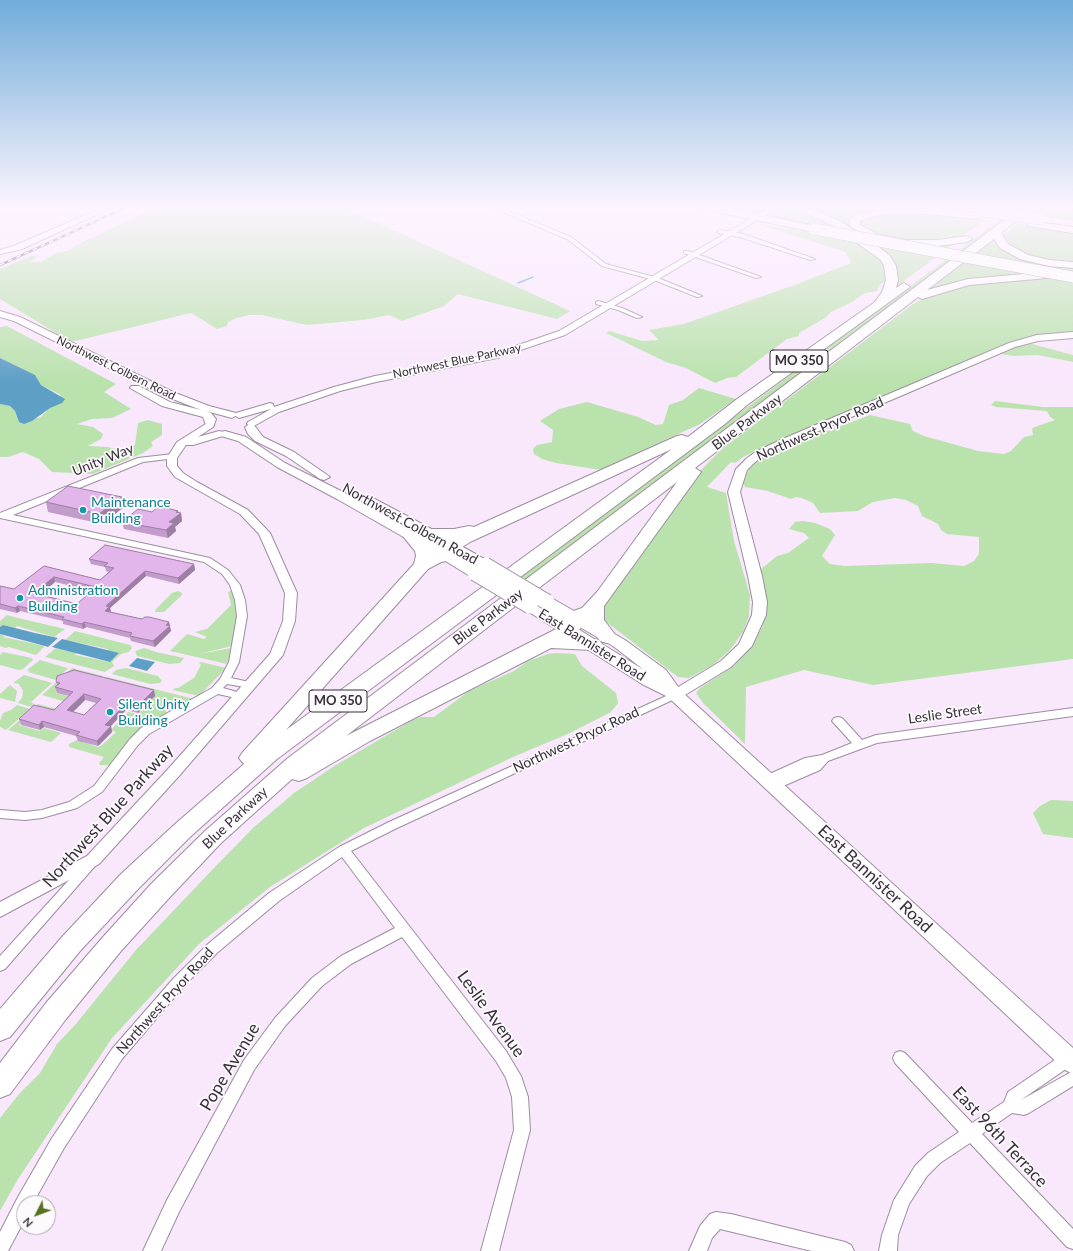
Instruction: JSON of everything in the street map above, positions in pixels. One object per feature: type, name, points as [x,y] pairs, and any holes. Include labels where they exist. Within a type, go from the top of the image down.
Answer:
[{"type":"highway","points":[[879,303],[888,293],[892,280],[889,264]]},
{"type":"highway","name":"Blue Parkway","points":[[0,1085],[56,1011],[112,944],[161,890],[249,787],[321,714],[905,302],[954,264]]},
{"type":"highway","points":[[1001,264],[1073,278]]},
{"type":"highway","points":[[905,302],[943,288],[968,282],[1038,275],[1073,274]]},
{"type":"highway","name":"Blue Parkway","points":[[724,429],[742,402],[879,303],[886,300],[911,282]]},
{"type":"highway","points":[[724,429],[595,607],[548,642],[362,736],[249,787],[249,758],[422,565],[488,527],[724,429]]},
{"type":"highway","points":[[429,533],[454,534],[488,527]]},
{"type":"highway","points":[[411,535],[424,550],[425,556],[422,565]]},
{"type":"highway","points":[[450,550],[481,567]]},
{"type":"highway","points":[[530,606],[558,616],[572,624]]},
{"type":"highway","points":[[548,642],[600,641],[595,620],[595,607]]},
{"type":"highway","name":"Blue Parkway","points":[[0,1029],[72,944],[130,881],[182,830],[249,787]]},
{"type":"main road","name":"Northwest Colbern Road","points":[[1,314],[17,319],[169,394],[205,408],[249,418],[252,432],[259,439],[290,454],[313,471],[429,533],[450,550]]},
{"type":"main road","name":"Northwest Colbern Road","points":[[1,314],[7,321],[158,401],[207,415],[211,419],[209,424],[213,431],[242,440],[282,465],[411,535],[450,550]]},
{"type":"main road","name":"Northwest Pryor Road","points":[[675,695],[726,664],[745,646],[759,615],[760,602],[755,576],[734,492],[742,469],[751,460],[761,453],[789,440],[1012,345],[1038,338],[1073,336]]},
{"type":"main road","points":[[209,424],[219,417],[236,415]]},
{"type":"main road","points":[[222,434],[239,432],[251,425]]},
{"type":"main road","name":"Northwest Colbern Road","points":[[481,567],[547,602],[572,624]]},
{"type":"main road","name":"East Bannister Road","points":[[481,567],[530,606]]},
{"type":"main road","name":"East Bannister Road","points":[[572,624],[660,674],[675,695],[1072,1064]]},
{"type":"street","points":[[603,264],[656,279],[699,296]]},
{"type":"street","name":"Northwest Blue Parkway","points":[[236,415],[259,410],[295,394],[336,382],[475,353],[515,342],[553,328],[665,264]]},
{"type":"street","name":"Northwest Blue Parkway","points":[[251,425],[266,415],[295,403],[337,389],[375,379],[474,360],[514,350],[562,333],[680,264]]},
{"type":"street","points":[[722,264],[758,277]]},
{"type":"street","points":[[598,303],[639,317]]},
{"type":"street","points":[[174,453],[181,444],[209,424]]},
{"type":"street","name":"Unity Way","points":[[2,516],[141,460],[174,453],[201,439],[222,434]]},
{"type":"street","name":"Northwest Blue Parkway","points":[[0,966],[276,655],[289,621],[291,593],[264,534],[244,512],[179,475],[172,466],[174,453]]},
{"type":"street","points":[[0,814],[12,816],[42,814],[73,805],[88,797],[105,782],[134,742],[145,730],[216,690],[225,680],[234,662],[242,616],[240,600],[235,585],[217,566],[199,557],[2,516]]},
{"type":"street","points":[[225,680],[245,691]]},
{"type":"street","points":[[216,690],[245,691]]},
{"type":"street","name":"Northwest Pryor Road","points":[[29,1195],[58,1143],[108,1067],[178,983],[213,948],[274,897],[344,850],[393,825],[675,695]]},
{"type":"street","name":"Leslie Street","points":[[771,783],[816,767],[824,758],[860,744],[888,737],[1073,712]]},
{"type":"street","points":[[838,721],[860,744]]},
{"type":"street","name":"Leslie Avenue","points":[[344,850],[501,1056],[513,1076],[520,1097],[522,1130],[490,1251]]},
{"type":"street","points":[[0,910],[93,860]]},
{"type":"street","name":"Pope Avenue","points":[[152,1251],[173,1206],[249,1065],[280,1022],[317,982],[346,960],[405,929]]},
{"type":"street","name":"East 96th Terrace","points":[[900,1058],[970,1134],[1073,1241]]},
{"type":"street","points":[[888,1251],[890,1235],[897,1214],[909,1187],[921,1171],[934,1158],[1010,1106],[1024,1108],[1072,1064]]},
{"type":"street","name":"Northwest Pryor Road","points":[[0,1249],[16,1218]]},
{"type":"street","points":[[698,1251],[706,1232],[716,1220],[731,1222],[845,1251]]},
{"type":"green space","points":[[11,264],[468,264],[570,311],[557,319],[458,294],[444,306],[402,321],[389,315],[363,320],[307,325],[262,315],[249,315],[237,318],[228,322],[227,326],[217,329],[191,313],[71,342],[0,299],[0,269]]},
{"type":"green space","points":[[847,264],[882,264],[885,278],[884,282],[880,284],[877,291],[865,293],[852,302],[831,312],[825,318],[799,333],[799,336],[787,339],[736,377],[727,378],[715,383],[686,368],[666,362],[606,333],[610,331],[642,341],[659,340],[649,330],[684,324]]},
{"type":"green space","points":[[889,264],[926,264],[895,288]]},
{"type":"green space","points":[[939,264],[948,264],[527,580],[520,576]]},
{"type":"green space","points":[[962,264],[1066,264],[1073,266],[1073,272],[1029,275],[928,291]]},
{"type":"green space","points":[[1047,276],[1073,280],[1073,334],[1004,346],[879,397],[865,404],[864,407],[794,434],[743,457],[735,463],[731,462],[707,487],[726,493],[734,541],[750,595],[749,616],[743,632],[730,650],[714,664],[689,678],[678,677],[604,620],[601,616],[601,607],[692,479],[721,450],[913,304],[925,297],[961,285]]},
{"type":"green space","points":[[7,326],[116,384],[104,392],[131,409],[112,418],[92,419],[77,424],[93,427],[103,434],[101,439],[88,446],[108,447],[120,450],[135,445],[138,423],[148,420],[162,424],[162,435],[151,442],[153,446],[143,453],[93,474],[52,472],[39,459],[23,452],[8,457],[0,457],[0,404],[10,406],[15,411],[19,422],[41,417],[61,395],[41,385],[34,375],[0,358],[0,327]]},
{"type":"green space","points":[[1032,344],[1073,355],[1073,362],[1038,355],[1013,356],[1001,354],[1022,345]]},
{"type":"green space","points":[[699,388],[736,399],[700,424],[601,470],[556,463],[542,459],[534,454],[533,449],[537,445],[552,442],[553,430],[540,421],[559,409],[587,402],[638,417],[656,425],[663,424],[669,405],[683,400]]},
{"type":"green space","points":[[995,401],[1043,407],[1073,407],[1073,659],[873,685],[804,670],[746,687],[745,744],[703,703],[696,693],[700,688],[734,666],[754,644],[762,627],[766,605],[760,570],[777,556],[788,553],[809,538],[804,533],[789,529],[795,522],[803,521],[815,523],[830,529],[835,535],[822,556],[830,564],[844,566],[931,563],[964,566],[974,561],[979,554],[979,537],[947,534],[941,530],[938,524],[922,516],[918,506],[906,500],[895,498],[873,502],[858,511],[820,513],[813,503],[802,498],[796,497],[791,499],[768,491],[745,487],[743,481],[750,468],[760,459],[787,443],[820,430],[828,431],[870,415],[910,424],[913,431],[924,436],[978,451],[1004,454],[1011,451],[1024,437],[1033,435],[1032,428],[1055,420],[1050,417],[1047,411],[996,407],[991,405]]},
{"type":"green space","points":[[178,591],[182,593],[182,595],[164,612],[155,612],[156,609],[172,593]]},
{"type":"green space","points":[[231,591],[235,600],[237,614],[232,646],[199,654],[232,648],[227,664],[170,651],[187,634],[204,639],[207,637],[195,632],[207,629],[231,605],[228,592]]},
{"type":"green space","points":[[7,615],[65,629],[54,637],[17,626],[15,628],[3,625],[0,627],[0,621]]},
{"type":"green space","points":[[75,631],[130,645],[132,648],[129,652],[121,654],[112,662],[114,666],[105,672],[45,657],[56,648],[76,653],[75,655],[110,662],[119,654],[107,650],[108,649],[65,640]]},
{"type":"green space","points":[[0,634],[5,636],[3,637],[45,646],[36,655],[9,647],[6,648],[0,646]]},
{"type":"green space","points":[[144,648],[184,658],[180,663],[169,664],[137,656],[135,651]]},
{"type":"green space","points":[[3,652],[32,658],[33,660],[23,669],[19,670],[0,665],[0,655]]},
{"type":"green space","points":[[548,654],[575,654],[582,666],[616,693],[618,703],[611,712],[570,733],[513,757],[364,828],[270,887],[199,944],[112,1038],[18,1179],[0,1211],[0,1118],[19,1094],[40,1073],[57,1044],[75,1025],[136,950],[253,828],[294,793],[336,765],[411,721],[421,717],[434,717],[469,691],[514,671],[528,661]]},
{"type":"green space","points":[[40,660],[67,668],[69,667],[56,680],[28,672],[29,671],[27,670]]},
{"type":"green space","points":[[201,662],[226,668],[199,696],[173,690],[194,678],[201,665],[199,663]]},
{"type":"green space","points":[[72,668],[103,676],[100,679],[57,682],[56,684],[60,689],[56,693],[71,697],[66,702],[42,695]]},
{"type":"green space","points":[[126,668],[158,676],[162,681],[160,683],[150,684],[112,674],[116,670]]},
{"type":"green space","points":[[24,675],[52,683],[31,702],[34,704],[32,707],[18,703],[22,698],[23,691],[19,684],[13,683]]},
{"type":"green space","points":[[107,677],[194,699],[170,712],[165,709],[167,714],[110,765],[100,765],[99,763],[104,757],[69,747],[69,744],[77,740],[98,747],[101,746],[116,732],[111,730],[128,712],[138,714],[155,696],[105,679]]},
{"type":"green space","points":[[10,685],[17,691],[15,702],[0,698],[0,694]]},
{"type":"green space","points":[[38,704],[57,709],[55,712],[36,710],[19,725],[40,731],[44,728],[61,733],[51,742],[8,730]]},
{"type":"green space","points":[[17,705],[30,709],[6,730],[0,727],[0,721],[3,713],[11,710]]},
{"type":"green space","points":[[1051,800],[1073,801],[1073,838],[1043,834],[1033,813],[1040,806]]},
{"type":"water","points":[[0,358],[35,375],[41,385],[65,399],[62,403],[50,408],[32,421],[24,424],[19,422],[15,411],[10,406],[0,404]]},
{"type":"water","points":[[3,625],[58,638],[48,647],[0,634],[0,627]]},
{"type":"water","points":[[62,639],[119,653],[110,662],[52,647]]},
{"type":"water","points":[[137,658],[155,662],[147,671],[129,666]]},
{"type":"building","points":[[68,486],[122,497],[99,514],[46,502]]},
{"type":"building","points":[[159,506],[181,513],[169,522],[174,523],[166,530],[122,522],[138,509],[152,512]]},
{"type":"building","name":"Administration Building","points":[[105,545],[194,564],[178,578],[145,571],[106,606],[109,607],[105,611],[142,619],[149,617],[169,622],[166,625],[170,626],[153,641],[130,636],[132,633],[84,622],[82,624],[62,619],[64,617],[18,606],[15,608],[0,604],[0,586],[14,589],[44,566],[100,580],[114,568],[104,566],[108,563],[89,559]],"holes":[[[54,577],[96,587],[77,604],[37,594],[40,592],[36,591]]]},
{"type":"building","name":"Silent Unity Building","points":[[74,670],[154,690],[136,708],[125,705],[105,725],[111,726],[97,741],[76,735],[80,732],[42,721],[39,725],[19,719],[34,705],[54,710],[73,692],[55,687],[60,683],[56,682],[57,676]],"holes":[[[84,694],[101,699],[84,715],[67,710]]]},
{"type":"waterway","points":[[518,283],[533,277]]},
{"type":"place","name":"Maintenance Building","points":[[83,510]]},
{"type":"place","name":"Administration Building","points":[[20,598]]},
{"type":"place","name":"Silent Unity Building","points":[[110,712]]}]
